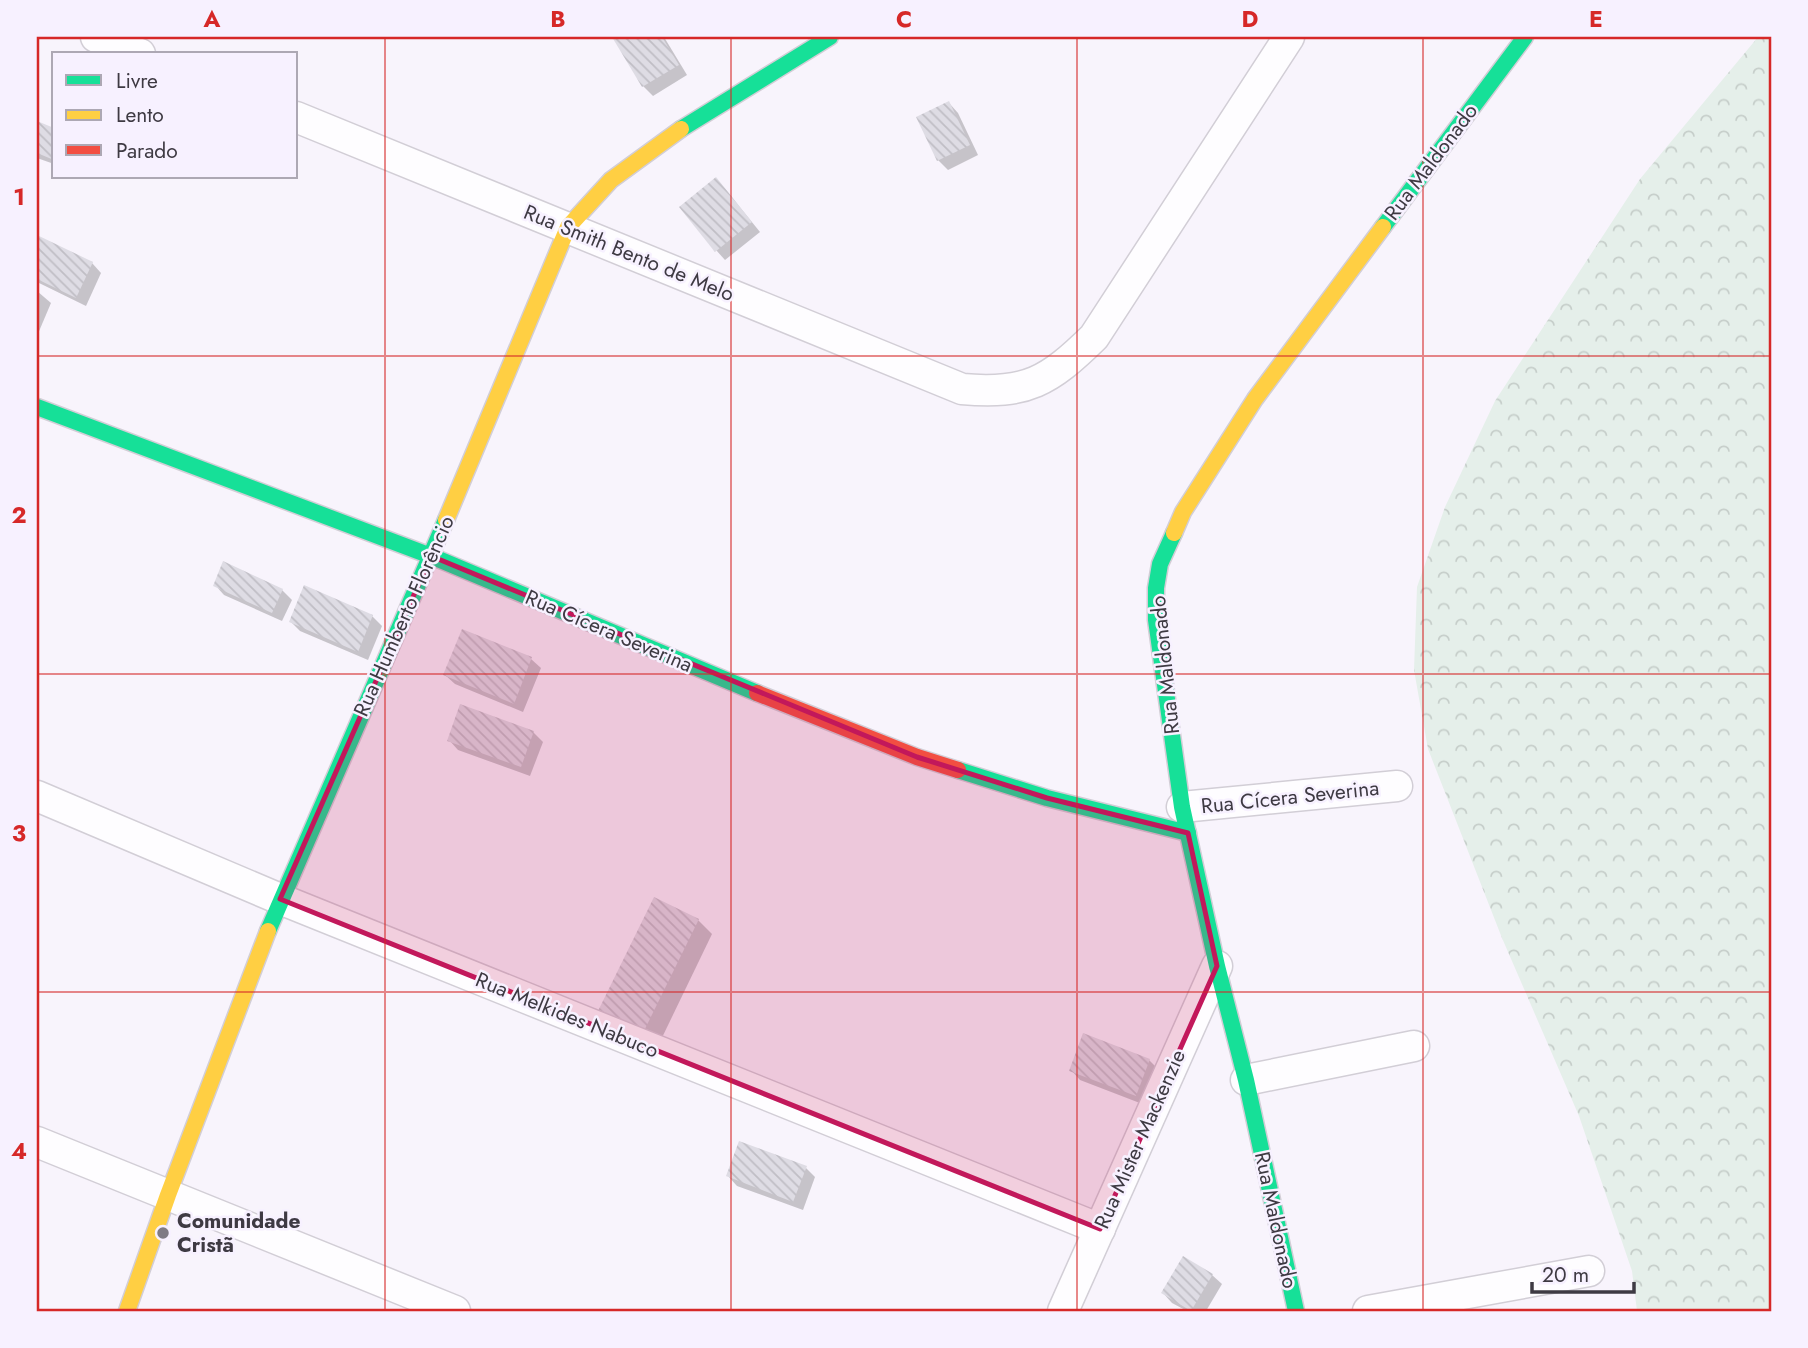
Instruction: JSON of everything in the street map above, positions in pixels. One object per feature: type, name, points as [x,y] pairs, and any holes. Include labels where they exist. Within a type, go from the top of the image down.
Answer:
[{"type":"street","points":[[96,37],[135,52]]},
{"type":"street","name":"Rua Humberto Florêncio","points":[[127,1311],[280,899],[431,556],[568,227],[618,172],[650,148],[830,37]]},
{"type":"street","name":"Rua Smith Bento de Melo","points":[[298,118],[962,389],[992,392],[1014,390],[1055,373],[1094,337],[1289,37]]},
{"type":"street","name":"Rua Maldonado","points":[[1296,1311],[1185,820],[1156,620],[1158,576],[1167,546],[1183,512],[1255,399],[1525,37]]},
{"type":"street","name":"Rua Cícera Severina","points":[[37,407],[431,556],[687,665],[917,757],[1047,798],[1185,820],[1397,786]]},
{"type":"street","name":"Rua Melkides Nabuco","points":[[37,796],[280,899],[1100,1229]]},
{"type":"street","name":"Rua Mister Mackenzie","points":[[1063,1311],[1217,966]]},
{"type":"street","points":[[1245,1080],[1414,1046]]},
{"type":"street","points":[[37,1142],[455,1311]]},
{"type":"street","points":[[1368,1311],[1589,1271]]},
{"type":"highlighted area","points":[[431,556],[917,757],[1047,798],[1188,833],[1217,966],[1100,1229],[280,899]]},
{"type":"green space","points":[[1758,37],[1771,37],[1771,1311],[1637,1311],[1632,1271],[1579,1116],[1502,938],[1428,749],[1414,670],[1417,587],[1445,507],[1495,401],[1640,179]]},
{"type":"building","points":[[612,37],[662,37],[679,65],[642,87]]},
{"type":"building","points":[[949,101],[970,145],[937,161],[916,117]]},
{"type":"building","points":[[37,121],[52,127],[52,159],[37,153]]},
{"type":"building","points":[[716,177],[752,222],[715,252],[679,207]]},
{"type":"building","points":[[37,235],[93,262],[76,298],[37,279]]},
{"type":"building","points":[[223,561],[283,589],[272,613],[213,586]]},
{"type":"building","points":[[304,585],[373,615],[358,652],[289,622]]},
{"type":"building","points":[[462,629],[532,657],[514,704],[443,675]]},
{"type":"building","points":[[460,704],[534,731],[521,767],[447,741]]},
{"type":"building","points":[[654,897],[699,919],[642,1035],[597,1013]]},
{"type":"building","points":[[1083,1033],[1150,1059],[1136,1096],[1069,1071]]},
{"type":"building","points":[[739,1141],[807,1166],[793,1202],[726,1176]]},
{"type":"building","points":[[1183,1256],[1213,1274],[1191,1311],[1161,1293]]},
{"type":"traffic: fast","points":[[681,129],[830,37]]},
{"type":"traffic: fast","points":[[1383,227],[1525,37]]},
{"type":"traffic: fast","points":[[37,407],[431,556],[757,693]]},
{"type":"traffic: fast","points":[[268,931],[446,520]]},
{"type":"traffic: fast","points":[[1174,533],[1160,564],[1156,588],[1156,620],[1182,807],[1217,966],[1246,1080],[1296,1311]]},
{"type":"traffic: fast","points":[[958,770],[1047,798],[1188,833]]},
{"type":"traffic: slow","points":[[446,520],[568,227],[611,180],[681,129]]},
{"type":"traffic: slow","points":[[1174,533],[1183,512],[1255,399],[1383,227]]},
{"type":"traffic: slow","points":[[127,1311],[268,931]]},
{"type":"traffic: jam","points":[[757,693],[917,757],[958,770]]},
{"type":"place","name":"Comunidade Cristã","points":[[163,1233]]}]
